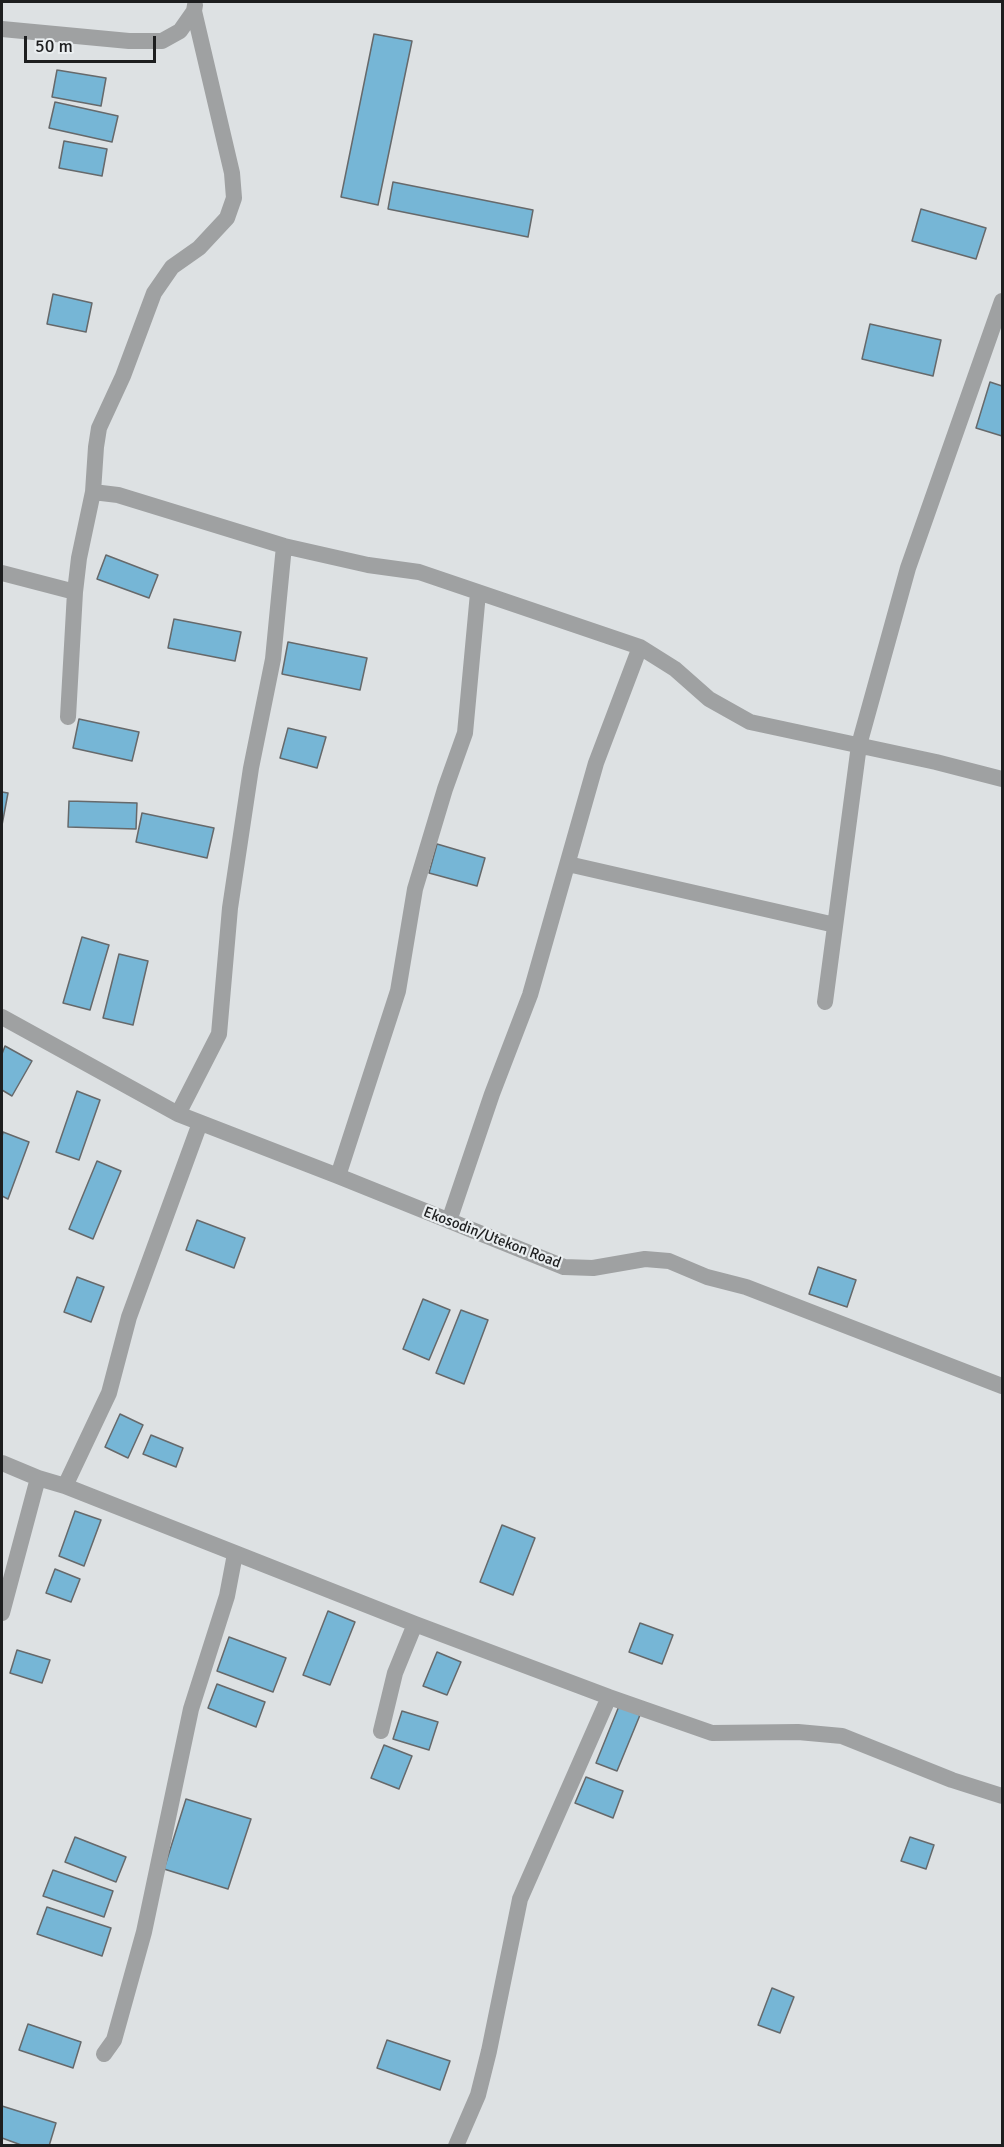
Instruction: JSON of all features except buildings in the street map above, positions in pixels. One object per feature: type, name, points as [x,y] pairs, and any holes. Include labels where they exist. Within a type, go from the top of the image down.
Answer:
[{"type":"street","points":[[2,29],[129,41],[162,41],[180,31],[195,6]]},
{"type":"street","points":[[68,717],[75,592],[79,558],[93,492],[99,428],[123,376],[154,293],[172,267],[199,248],[227,218],[234,198],[232,173],[195,6]]},
{"type":"street","points":[[825,1002],[859,745],[908,568],[1002,301]]},
{"type":"street","points":[[93,492],[118,495],[284,546],[419,572],[640,647],[675,669],[709,699],[750,722],[936,762],[1002,779]]},
{"type":"street","points":[[178,1114],[219,1034],[230,908],[251,768],[273,659],[284,546]]},
{"type":"street","points":[[2,573],[75,592]]},
{"type":"street","points":[[338,1176],[398,991],[415,889],[445,789],[465,733],[478,593]]},
{"type":"street","points":[[449,1221],[492,1094],[530,995],[596,763],[640,647]]},
{"type":"street","points":[[568,864],[835,925]]},
{"type":"street","name":"Ekosodin/Utekon Road","points":[[2,1017],[178,1114],[564,1267],[593,1268],[645,1259],[669,1261],[707,1277],[746,1287],[1002,1386]]},
{"type":"street","points":[[65,1486],[109,1392],[129,1317],[200,1123]]},
{"type":"street","points":[[2,1463],[415,1624],[712,1733],[798,1732],[842,1736],[952,1780],[1002,1796]]},
{"type":"street","points":[[2,1613],[38,1478]]},
{"type":"street","points":[[104,2054],[114,2040],[144,1932],[191,1709],[226,1596],[235,1554]]},
{"type":"street","points":[[381,1731],[395,1673],[415,1624]]},
{"type":"street","points":[[456,2145],[478,2095],[520,1899],[609,1697]]}]
